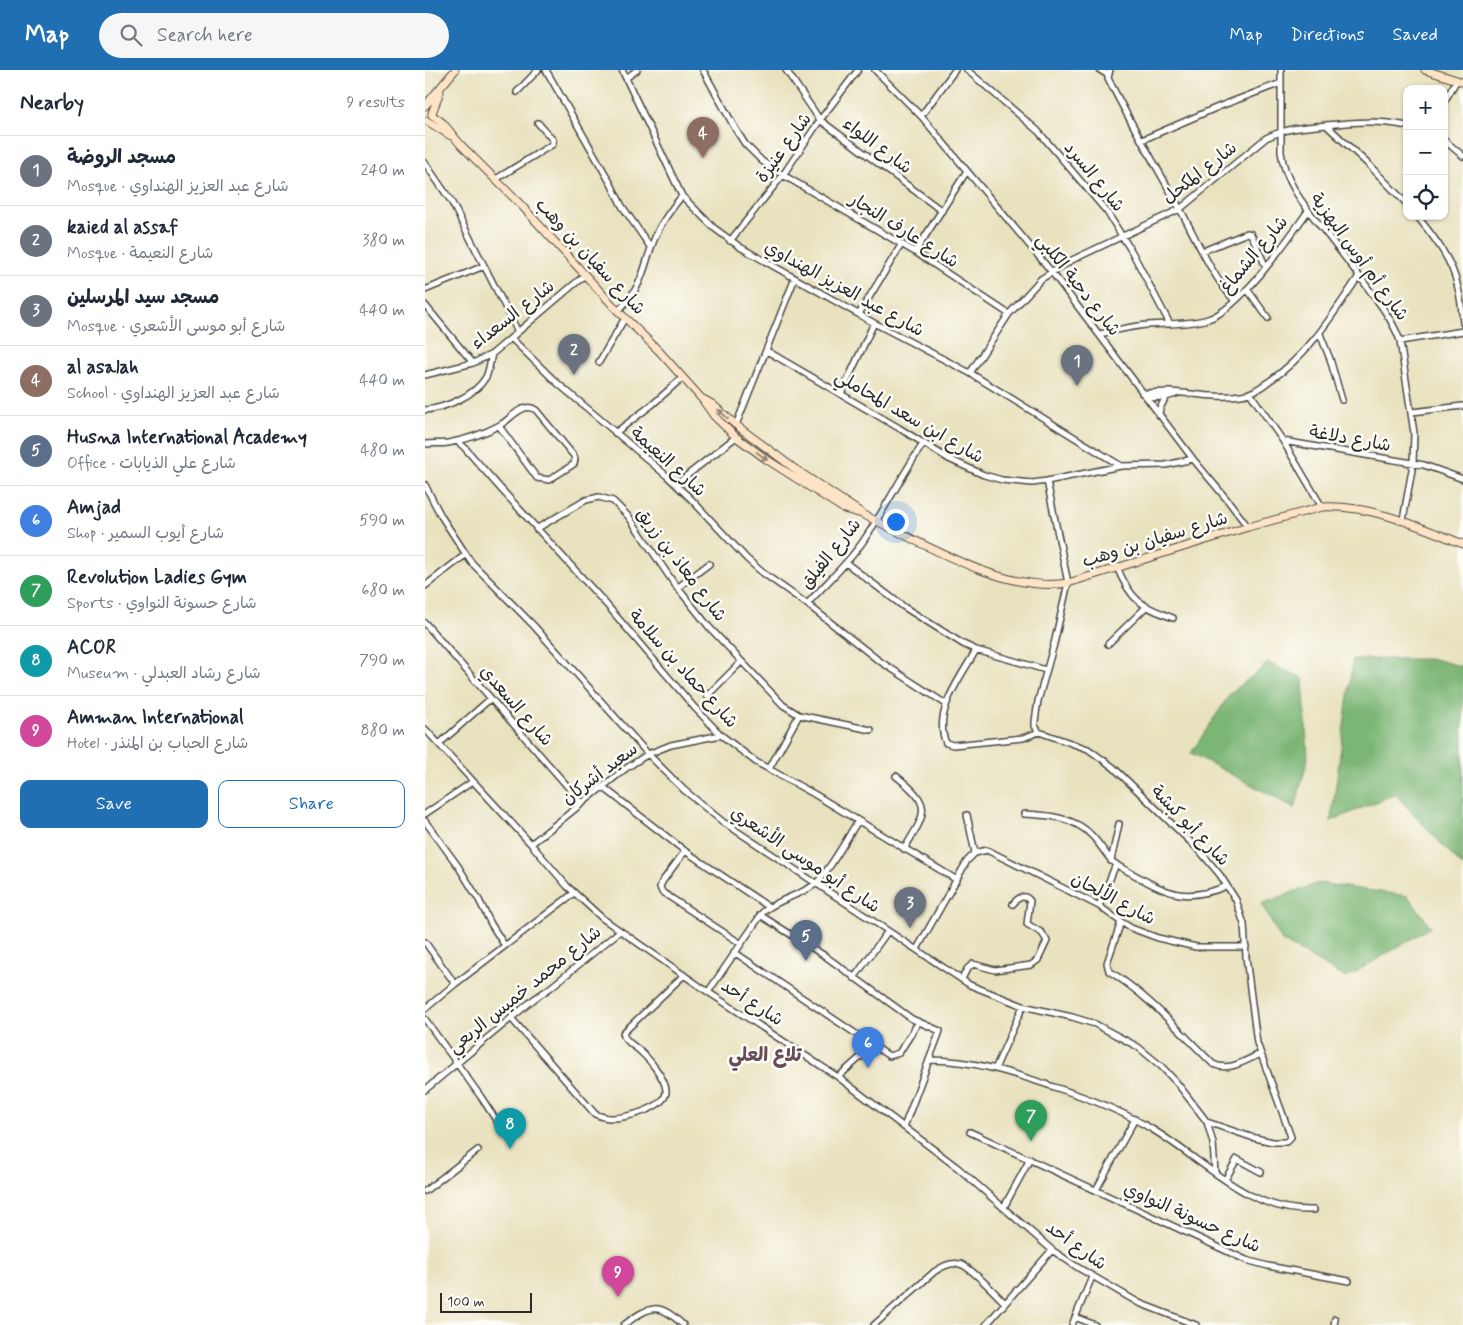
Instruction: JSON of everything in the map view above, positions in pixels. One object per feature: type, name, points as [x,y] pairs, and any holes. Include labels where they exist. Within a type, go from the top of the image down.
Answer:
[{"type":"street","points":[[425,107],[455,70]]},
{"type":"street","points":[[517,92],[538,70]]},
{"type":"street","points":[[546,70],[607,176],[621,206],[651,248]]},
{"type":"street","name":"شارع عبد العزيز الهنداوي","points":[[622,70],[681,196],[730,241],[874,324],[970,373],[1121,466]]},
{"type":"street","points":[[626,78],[637,70]]},
{"type":"street","name":"شارع عارف النجار","points":[[703,70],[725,112],[745,144],[762,161],[915,252],[1009,314]]},
{"type":"street","name":"شارع اللواء","points":[[786,70],[820,120],[942,211]]},
{"type":"street","name":"شارع عنيزة","points":[[730,241],[783,175],[820,120],[858,70]]},
{"type":"street","name":"شارع دحية الكلبي","points":[[875,70],[921,116],[1051,271],[1100,334],[1142,393],[1247,527]]},
{"type":"street","points":[[921,116],[955,70]]},
{"type":"street","name":"شارع السرد","points":[[967,70],[1038,131],[1107,212],[1123,236],[1170,324]]},
{"type":"street","points":[[1100,70],[1109,72],[1121,103],[1221,285],[1235,301]]},
{"type":"street","name":"شارع أم أوس البهزية","points":[[1282,70],[1282,162],[1295,191],[1385,311],[1400,341],[1414,433],[1413,464],[1403,520]]},
{"type":"street","points":[[1425,70],[1460,81],[1448,97]]},
{"type":"street","points":[[1142,140],[1218,107],[1281,84]]},
{"type":"street","points":[[426,122],[432,114],[442,87]]},
{"type":"street","name":"شارع سفيان بن وهب","points":[[425,107],[496,179],[618,311],[659,351],[702,399],[714,416],[736,437],[766,459],[844,508],[876,520],[976,568],[1007,579],[1040,585],[1055,585],[1247,527],[1322,507],[1375,512],[1403,520],[1463,544]]},
{"type":"street","points":[[1281,130],[1369,121],[1403,125]]},
{"type":"street","name":"شارع سفيان بن وهب","points":[[426,122],[454,138]]},
{"type":"street","points":[[496,179],[553,144],[553,140],[538,123]]},
{"type":"street","points":[[1326,125],[1403,200]]},
{"type":"street","name":"شارع المكحل","points":[[970,373],[1009,314],[1041,279],[1051,271],[1180,209],[1266,138],[1281,130]]},
{"type":"street","points":[[1448,143],[1463,156]]},
{"type":"street","points":[[425,164],[451,201],[518,332]]},
{"type":"street","points":[[915,252],[967,171]]},
{"type":"street","points":[[618,311],[639,286],[651,248],[662,222],[681,196]]},
{"type":"street","name":"شارع الشماغ","points":[[1100,334],[1135,326],[1170,324],[1209,318],[1222,312],[1235,301],[1266,267],[1309,211]]},
{"type":"street","points":[[1420,220],[1442,251],[1453,271],[1458,286],[1463,323]]},
{"type":"street","points":[[1203,251],[1247,233],[1251,234],[1266,267]]},
{"type":"street","points":[[859,314],[901,244]]},
{"type":"street","points":[[425,290],[484,266]]},
{"type":"street","name":"شارع السعداء","points":[[425,375],[473,363],[492,354],[585,275]]},
{"type":"street","points":[[1142,393],[1241,396],[1250,393],[1286,369],[1320,334],[1359,276]]},
{"type":"street","points":[[736,425],[767,352],[795,278]]},
{"type":"street","points":[[1247,288],[1268,318]]},
{"type":"street","points":[[425,306],[473,363]]},
{"type":"street","points":[[599,362],[625,318]]},
{"type":"street","points":[[841,394],[874,324]]},
{"type":"street","points":[[1400,341],[1463,331]]},
{"type":"street","points":[[1320,334],[1330,359],[1342,400]]},
{"type":"street","name":"شارع النعيمة","points":[[511,338],[555,381],[676,484],[747,559],[878,660],[946,704]]},
{"type":"street","name":"شارع ابن سعد المحاملي","points":[[767,352],[949,459],[984,475],[1017,482],[1047,482],[1121,466],[1166,465],[1193,459]]},
{"type":"street","points":[[425,410],[447,406],[474,390],[485,378],[492,354]]},
{"type":"street","points":[[615,433],[653,404],[682,378]]},
{"type":"street","name":"شارع دلاغة","points":[[1250,393],[1283,441],[1322,507]]},
{"type":"street","points":[[1147,398],[1166,397],[1176,394]]},
{"type":"street","points":[[1159,415],[1160,408],[1166,397]]},
{"type":"street","name":"شارع سفيان بن وهب","points":[[702,399],[712,404],[736,425],[795,469],[862,514]]},
{"type":"street","points":[[1412,412],[1463,406]]},
{"type":"street","points":[[425,444],[457,441],[499,426],[525,407],[533,408],[574,456],[574,464],[549,480],[537,478],[499,426]]},
{"type":"street","points":[[676,484],[736,437]]},
{"type":"street","name":"شارع حماد بن سلامة","points":[[457,441],[607,604],[694,708],[721,735],[751,758],[957,880]]},
{"type":"street","name":"شارع دلاغة","points":[[1283,441],[1424,465],[1463,479]]},
{"type":"street","name":"شارع الفيلق","points":[[807,604],[846,563],[864,540],[923,444]]},
{"type":"street","points":[[976,650],[943,712],[942,724],[945,740],[948,744],[1023,738],[1039,732],[1035,726],[1036,711],[1068,582],[1047,482]]},
{"type":"street","name":"شارع أبو موسى الأشعري","points":[[425,486],[465,555],[553,646],[648,754],[684,790],[715,816],[815,884],[983,991],[1023,1006],[1095,1024],[1138,1047],[1161,1066],[1177,1083],[1207,1122],[1213,1143],[1215,1173]]},
{"type":"street","name":"شارع معاذ بن زريق","points":[[537,528],[586,500],[599,497],[607,498],[629,517],[677,588],[709,627],[783,705],[799,715],[871,730]]},
{"type":"street","points":[[425,586],[465,555]]},
{"type":"street","points":[[846,563],[908,610],[963,644],[976,650],[1046,670]]},
{"type":"street","points":[[677,588],[709,564]]},
{"type":"street","points":[[1117,567],[1132,595],[1147,607],[1173,618]]},
{"type":"street","points":[[425,590],[431,582]]},
{"type":"street","points":[[1108,644],[1147,607]]},
{"type":"street","name":"شارع السعدي","points":[[425,618],[427,624],[490,699],[582,803]]},
{"type":"street","points":[[707,696],[741,662]]},
{"type":"street","points":[[439,744],[490,699]]},
{"type":"street","points":[[769,769],[799,715]]},
{"type":"street","name":"شارع أحد","points":[[425,729],[574,893],[592,909],[708,992],[838,1077],[959,1168],[1053,1250],[1092,1277],[1178,1322],[1196,1325]]},
{"type":"street","name":"شارع أبو كبشة","points":[[1039,732],[1088,749],[1113,766],[1199,850],[1227,886],[1242,913],[1253,1025],[1260,1054],[1291,1134],[1291,1139],[1281,1143],[1263,1140],[1207,1122]]},
{"type":"street","name":"سعيد أشركان","points":[[531,844],[648,754],[671,745],[721,735]]},
{"type":"street","points":[[896,776],[917,793],[923,809],[919,823],[904,849]]},
{"type":"street","points":[[425,814],[472,782]]},
{"type":"street","points":[[603,787],[685,851],[769,907]]},
{"type":"street","points":[[1025,814],[1049,815],[1081,826],[1096,840],[1113,862],[1156,886],[1178,895],[1198,895],[1227,886]]},
{"type":"street","points":[[917,949],[967,861],[975,853],[967,815]]},
{"type":"street","points":[[708,992],[760,915],[769,907],[815,884],[835,858],[858,820]]},
{"type":"street","points":[[425,821],[458,866],[505,946]]},
{"type":"street","points":[[1099,906],[1113,862],[1119,824]]},
{"type":"street","name":"شارع الألحان","points":[[975,853],[983,850],[993,852],[1099,906],[1121,922],[1158,938],[1181,945],[1196,947],[1245,947]]},
{"type":"street","points":[[685,851],[662,882],[660,887],[662,892],[740,943]]},
{"type":"street","points":[[425,1009],[574,893]]},
{"type":"street","points":[[962,979],[967,969],[973,964],[999,970],[1028,966],[1038,960],[1047,941],[1042,934],[1027,924],[1030,901],[1027,898],[1021,897],[1017,898],[1013,904]]},
{"type":"street","points":[[760,915],[825,956],[918,1023],[938,1030],[940,1034],[903,1127]]},
{"type":"street","points":[[1121,922],[1107,963],[1109,971],[1156,1008],[1213,1064],[1221,1068],[1228,1068],[1260,1054]]},
{"type":"street","name":"شارع محمد خميس الربعي","points":[[425,1090],[620,930]]},
{"type":"street","points":[[853,978],[888,931]]},
{"type":"street","points":[[425,942],[455,984]]},
{"type":"street","points":[[734,952],[889,1056],[899,1052],[918,1023]]},
{"type":"street","points":[[511,1018],[595,1114],[607,1118],[620,1118],[657,1106],[665,1099],[666,1089],[656,1068],[624,1038],[623,1032],[684,975]]},
{"type":"street","points":[[995,1069],[1023,1006]]},
{"type":"street","points":[[425,1019],[500,1126]]},
{"type":"street","points":[[838,1077],[873,1046]]},
{"type":"street","points":[[929,1060],[969,1062],[1014,1073],[1112,1107],[1135,1119],[1225,1180],[1262,1202],[1294,1209],[1314,1210]]},
{"type":"street","points":[[1096,1190],[1135,1119]]},
{"type":"street","name":"شارع حسونة النواوي","points":[[970,1132],[1246,1260],[1267,1266],[1349,1281]]},
{"type":"street","points":[[425,1191],[478,1150]]},
{"type":"street","points":[[1004,1207],[1030,1159]]},
{"type":"street","points":[[1225,1180],[1237,1159],[1261,1172]]},
{"type":"street","points":[[985,1325],[1053,1250]]},
{"type":"street","points":[[874,1325],[934,1272],[952,1264],[963,1265],[1005,1303]]},
{"type":"street","points":[[1072,1325],[1092,1277]]},
{"type":"street","points":[[624,1325],[641,1313],[659,1308],[673,1315],[683,1325]]},
{"type":"street","points":[[1075,1317],[1095,1325]]},
{"type":"street","points":[[1333,1325],[1335,1319]]},
{"type":"green space","points":[[1353,659],[1434,659],[1463,667],[1463,867],[1395,794],[1331,821]]},
{"type":"green space","points":[[1268,663],[1303,678],[1308,758],[1295,808],[1191,753],[1230,694]]},
{"type":"green space","points":[[1318,883],[1408,896],[1431,927],[1346,978],[1282,941],[1261,904]]},
{"type":"place","name":"al asalah","points":[[703,158]]},
{"type":"place","name":"kaied al assaf","points":[[574,375]]},
{"type":"place","name":"مسجد الروضة","points":[[1077,386]]},
{"type":"place","name":"مسجد سيد المرسلين","points":[[910,928]]},
{"type":"place","name":"Husna International Academy","points":[[806,961]]},
{"type":"place","name":"Amjad","points":[[868,1068]]},
{"type":"place","name":"Revolution Ladies Gym","points":[[1031,1141]]},
{"type":"place","name":"ACOR","points":[[510,1149]]},
{"type":"place","name":"Amman International","points":[[618,1297]]},
{"type":"district","name":"تلاع العلي","points":[[765,1055]]}]
